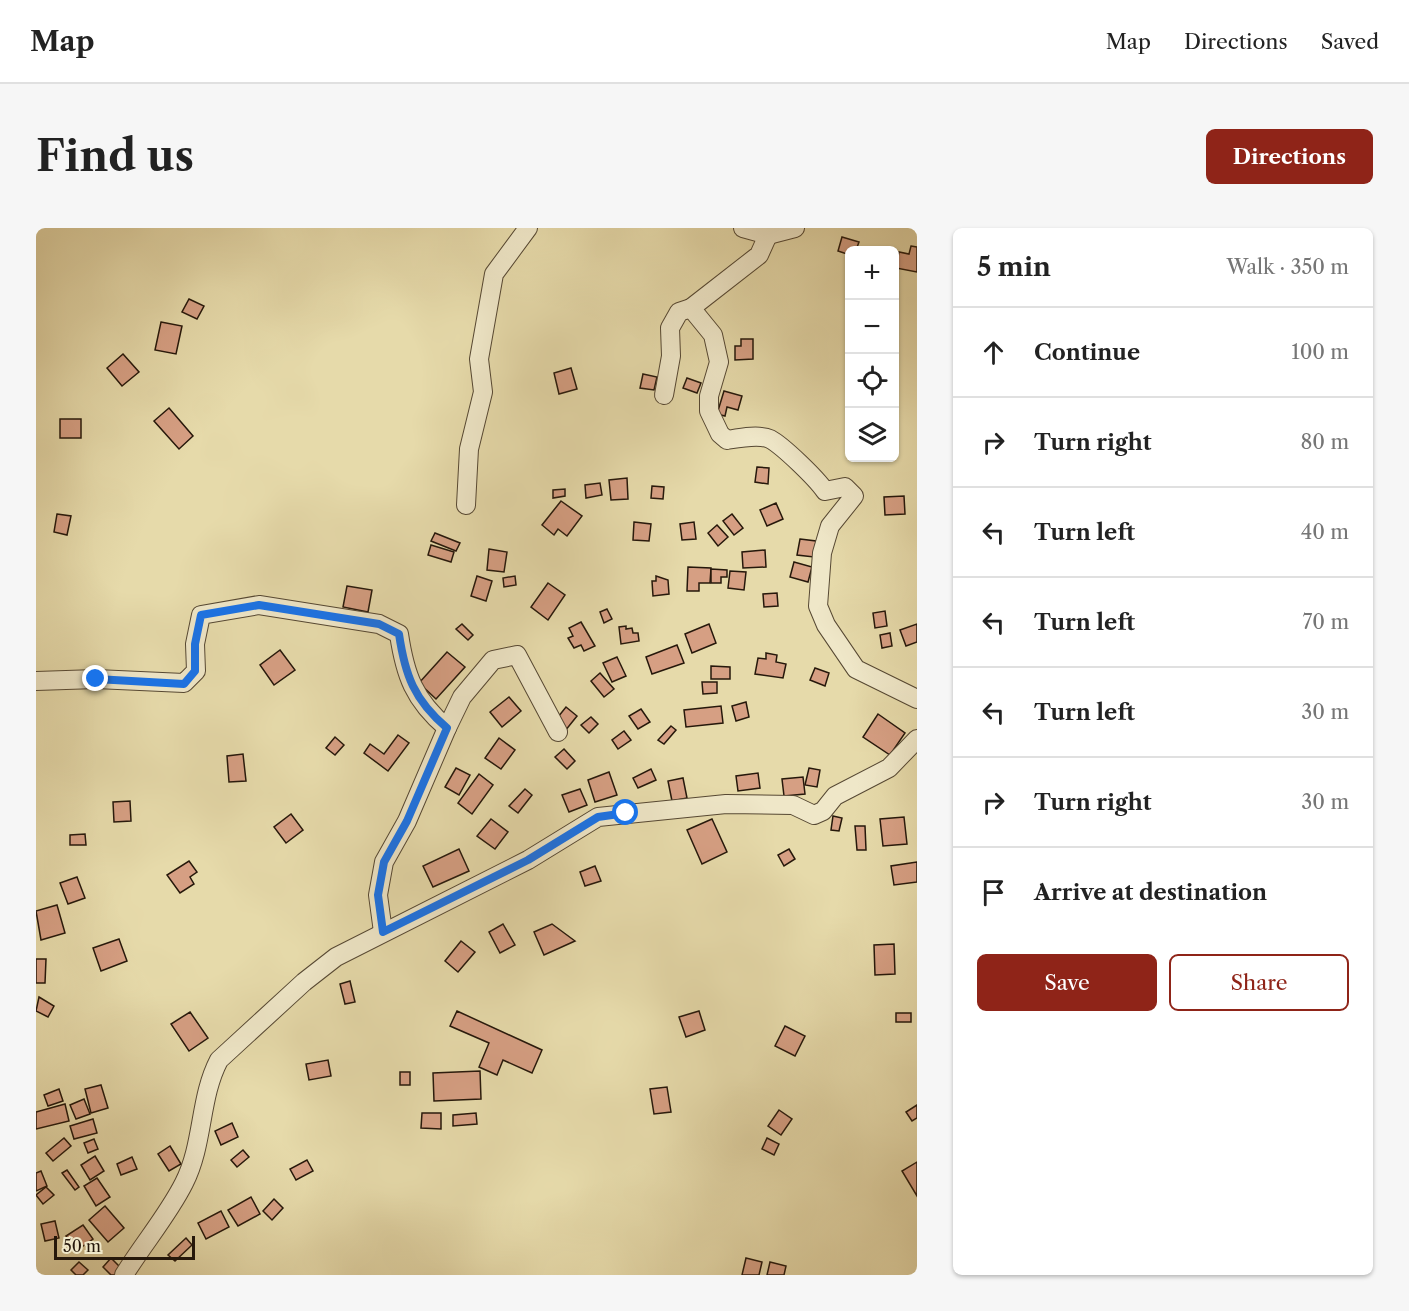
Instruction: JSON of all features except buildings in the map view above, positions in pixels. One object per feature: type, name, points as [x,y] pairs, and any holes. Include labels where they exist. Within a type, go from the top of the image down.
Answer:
[{"type":"street","points":[[466,505],[469,449],[483,392],[479,359],[494,274],[528,228]]},
{"type":"street","points":[[743,228],[768,235],[795,228]]},
{"type":"street","points":[[664,395],[671,356],[670,328],[679,312],[691,309],[759,255],[768,235]]},
{"type":"street","points":[[691,309],[713,335],[719,362],[709,396],[709,411],[720,434],[727,440],[742,437],[769,439],[817,479],[825,491],[845,487],[854,496],[830,526],[822,553],[818,606],[826,625],[856,669],[917,699]]},
{"type":"street","points":[[36,681],[96,679],[184,684],[195,671],[195,644],[201,615],[259,605],[379,624],[399,634],[404,663],[412,689],[447,728]]},
{"type":"street","points":[[383,932],[378,895],[384,862],[407,821],[462,697],[493,660],[517,655],[558,732]]},
{"type":"street","points":[[124,1275],[185,1182],[199,1138],[211,1076],[219,1060],[304,982],[336,957],[528,860],[598,817],[607,814],[726,804],[793,805],[814,815],[823,811],[835,796],[889,768],[917,739]]},
{"type":"route","points":[[96,679],[184,684],[195,671],[195,644],[201,615],[259,605],[379,624],[399,634],[404,663],[412,689],[447,728],[407,821],[384,862],[378,895],[383,932],[528,860],[598,817],[626,813]]}]
